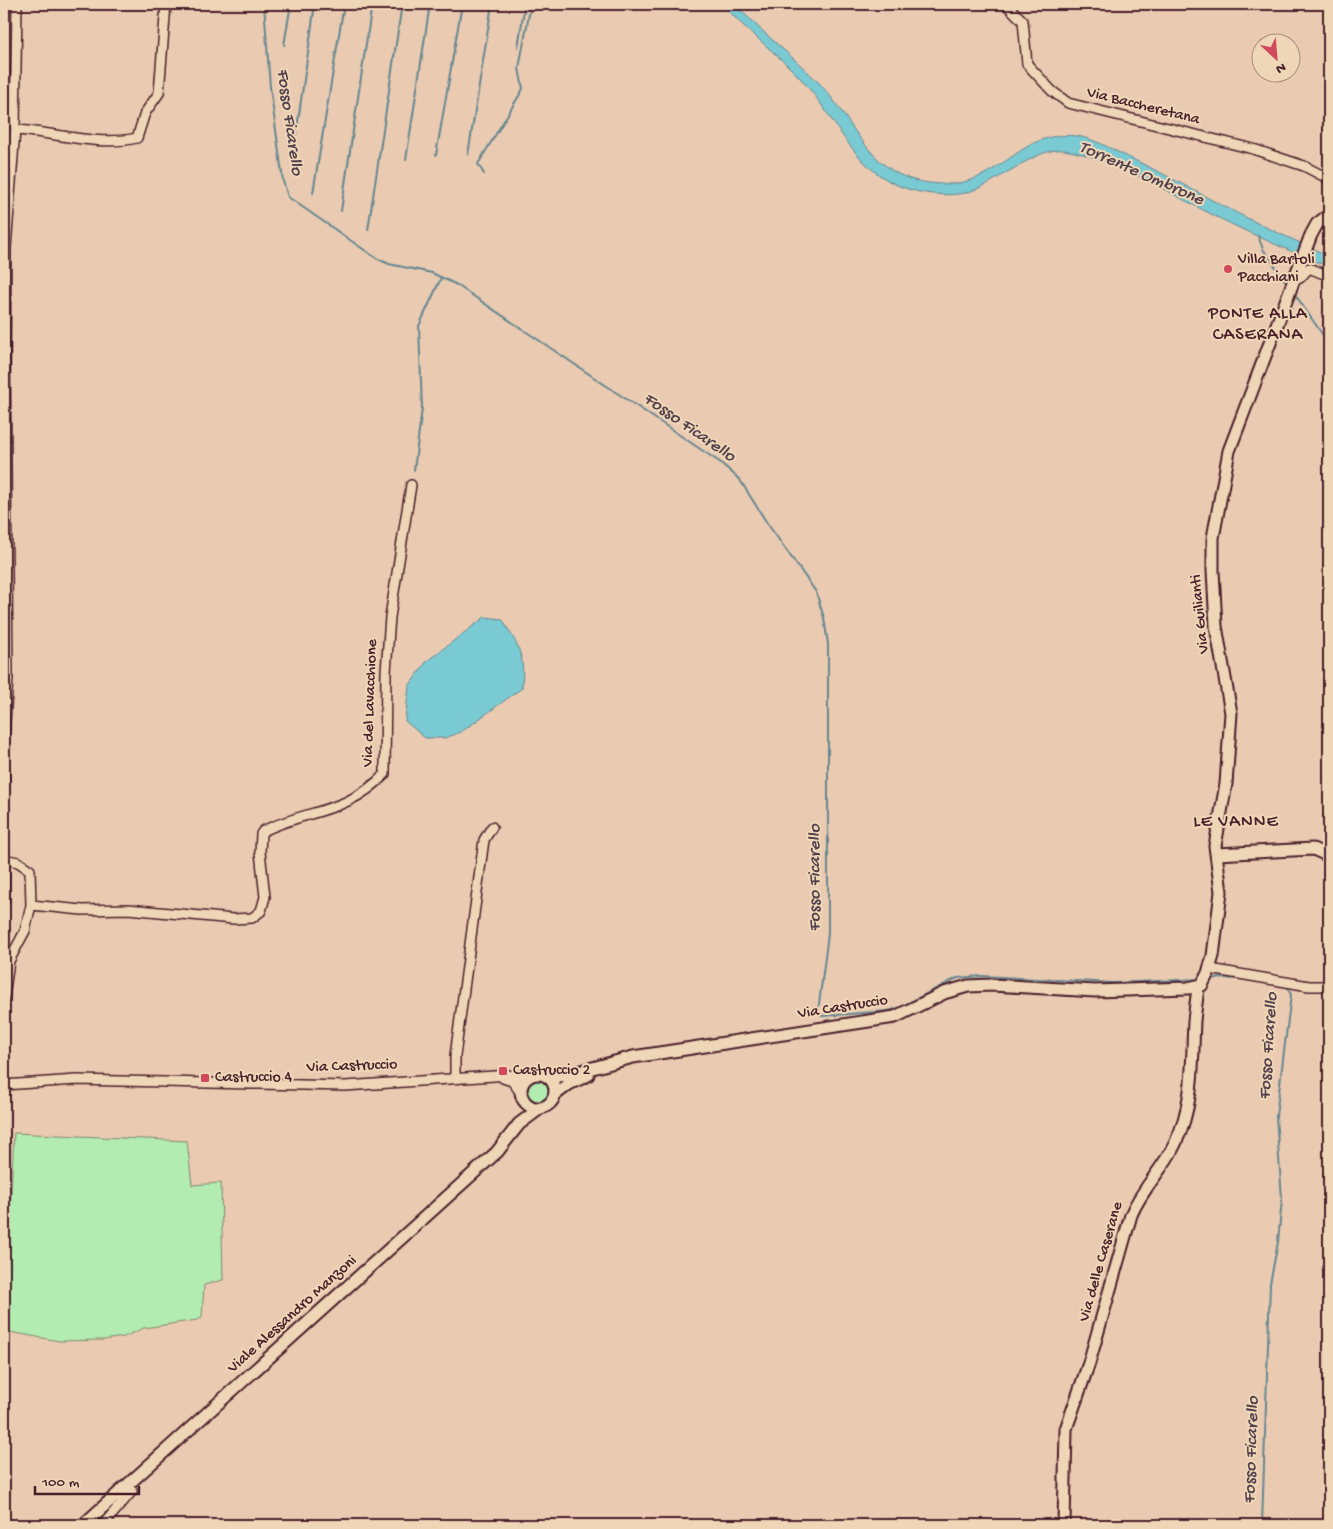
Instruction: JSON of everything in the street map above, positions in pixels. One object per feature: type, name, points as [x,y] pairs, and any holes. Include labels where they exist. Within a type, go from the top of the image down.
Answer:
[{"type":"street","points":[[4,901],[4,736],[8,677],[5,356],[6,248],[15,130],[17,4]]},
{"type":"street","points":[[15,130],[95,139],[125,140],[137,138],[145,113],[159,93],[166,4]]},
{"type":"street","name":"Via Baccheretana","points":[[1006,4],[1023,21],[1027,64],[1052,90],[1068,103],[1253,149],[1304,166],[1329,179]]},
{"type":"street","name":"Via Guilianti","points":[[1205,978],[1221,892],[1216,832],[1226,784],[1231,713],[1216,626],[1213,538],[1229,451],[1311,235],[1317,224],[1329,215]]},
{"type":"street","points":[[1294,280],[1300,278],[1308,268],[1329,276]]},
{"type":"street","name":"Via del Lavacchione","points":[[31,905],[82,910],[128,909],[233,919],[252,918],[261,911],[265,898],[260,852],[261,834],[263,831],[341,806],[360,795],[385,774],[386,672],[390,617],[411,485]]},
{"type":"street","points":[[455,1078],[455,1056],[484,840],[492,827]]},
{"type":"street","points":[[1217,854],[1313,849],[1329,856]]},
{"type":"street","points":[[4,859],[18,862],[30,870],[31,905],[25,931],[9,960],[4,994]]},
{"type":"street","points":[[1205,978],[1329,986]]},
{"type":"street","name":"Via Castruccio","points":[[610,1065],[633,1057],[895,1017],[944,993],[968,986],[992,985],[1094,991],[1205,978]]},
{"type":"street","name":"Via delle Caserane","points":[[1064,1525],[1066,1429],[1094,1345],[1131,1215],[1138,1197],[1164,1164],[1174,1147],[1186,1113],[1191,1094],[1205,978]]},
{"type":"street","points":[[4,989],[4,998]]},
{"type":"street","points":[[4,1056],[5,1085]]},
{"type":"street","points":[[519,1124],[521,1087],[527,1078],[538,1074],[548,1077],[567,1075],[610,1065]]},
{"type":"street","points":[[522,1096],[530,1106],[540,1109],[552,1102],[556,1094],[569,1084],[610,1065]]},
{"type":"street","name":"Via Castruccio","points":[[5,1085],[76,1080],[345,1086],[509,1075],[527,1078]]},
{"type":"street","name":"Via Castruccio","points":[[490,1077],[512,1081],[522,1096]]},
{"type":"street","points":[[548,1077],[554,1084],[556,1094]]},
{"type":"street","name":"Viale Alessandro Manzoni","points":[[83,1525],[486,1162],[519,1124],[540,1109]]},
{"type":"street","points":[[103,1525],[132,1491]]},
{"type":"green space","points":[[534,1079],[544,1079],[551,1086],[551,1096],[544,1103],[534,1103],[527,1096],[527,1086]]},
{"type":"green space","points":[[14,1133],[187,1141],[192,1185],[221,1183],[223,1280],[204,1285],[202,1318],[144,1328],[124,1337],[103,1340],[59,1341],[4,1331]]},
{"type":"water","name":"Torrente Ombrone","points":[[722,4],[735,4],[820,84],[833,99],[866,146],[879,160],[893,171],[910,179],[941,184],[971,180],[985,174],[1021,150],[1046,138],[1077,136],[1090,139],[1108,147],[1239,214],[1329,256],[1329,267],[1236,226],[1118,167],[1082,154],[1064,150],[1053,150],[1041,154],[989,183],[965,193],[931,194],[898,186],[865,163],[851,148],[801,79]]},
{"type":"water","points":[[485,617],[502,619],[517,644],[523,667],[522,688],[461,732],[445,738],[425,738],[405,721],[409,686],[427,661]]},
{"type":"waterway","name":"Fosso Ficarello","points":[[264,4],[270,87],[283,181],[288,197],[376,258],[389,264],[432,273],[457,285],[721,463],[740,480],[767,523],[816,592],[824,618],[828,644],[828,934],[818,1012],[822,1016],[888,1011],[899,1008],[957,978],[983,976],[1114,983],[1201,979]]},
{"type":"waterway","points":[[284,45],[291,4]]},
{"type":"waterway","points":[[296,135],[315,4]]},
{"type":"waterway","points":[[313,193],[344,4]]},
{"type":"waterway","points":[[341,211],[372,4]]},
{"type":"waterway","points":[[368,230],[402,4]]},
{"type":"waterway","points":[[406,160],[430,4]]},
{"type":"waterway","points":[[436,155],[462,4]]},
{"type":"waterway","points":[[468,155],[492,4]]},
{"type":"waterway","points":[[518,47],[525,4]]},
{"type":"waterway","points":[[484,174],[478,164],[523,89],[519,68],[531,4]]},
{"type":"waterway","points":[[1258,236],[1263,249],[1288,285]]},
{"type":"waterway","points":[[414,470],[422,408],[419,326],[441,278]]},
{"type":"waterway","points":[[1294,293],[1329,344]]},
{"type":"waterway","name":"Fosso Ficarello","points":[[1211,978],[1243,979]]},
{"type":"waterway","name":"Fosso Ficarello","points":[[1262,1525],[1270,1284],[1278,1242],[1282,1199],[1276,1116],[1291,995],[1287,986]]},
{"type":"place","name":"Villa Bartoli Pacchiani","points":[[1228,269]]},
{"type":"place","name":"Castruccio 2","points":[[503,1071]]},
{"type":"place","name":"Castruccio 4","points":[[205,1078]]},
{"type":"district","name":"PONTE ALLA CASERANA","points":[[1258,324]]},
{"type":"district","name":"LE VANNE","points":[[1236,822]]}]
